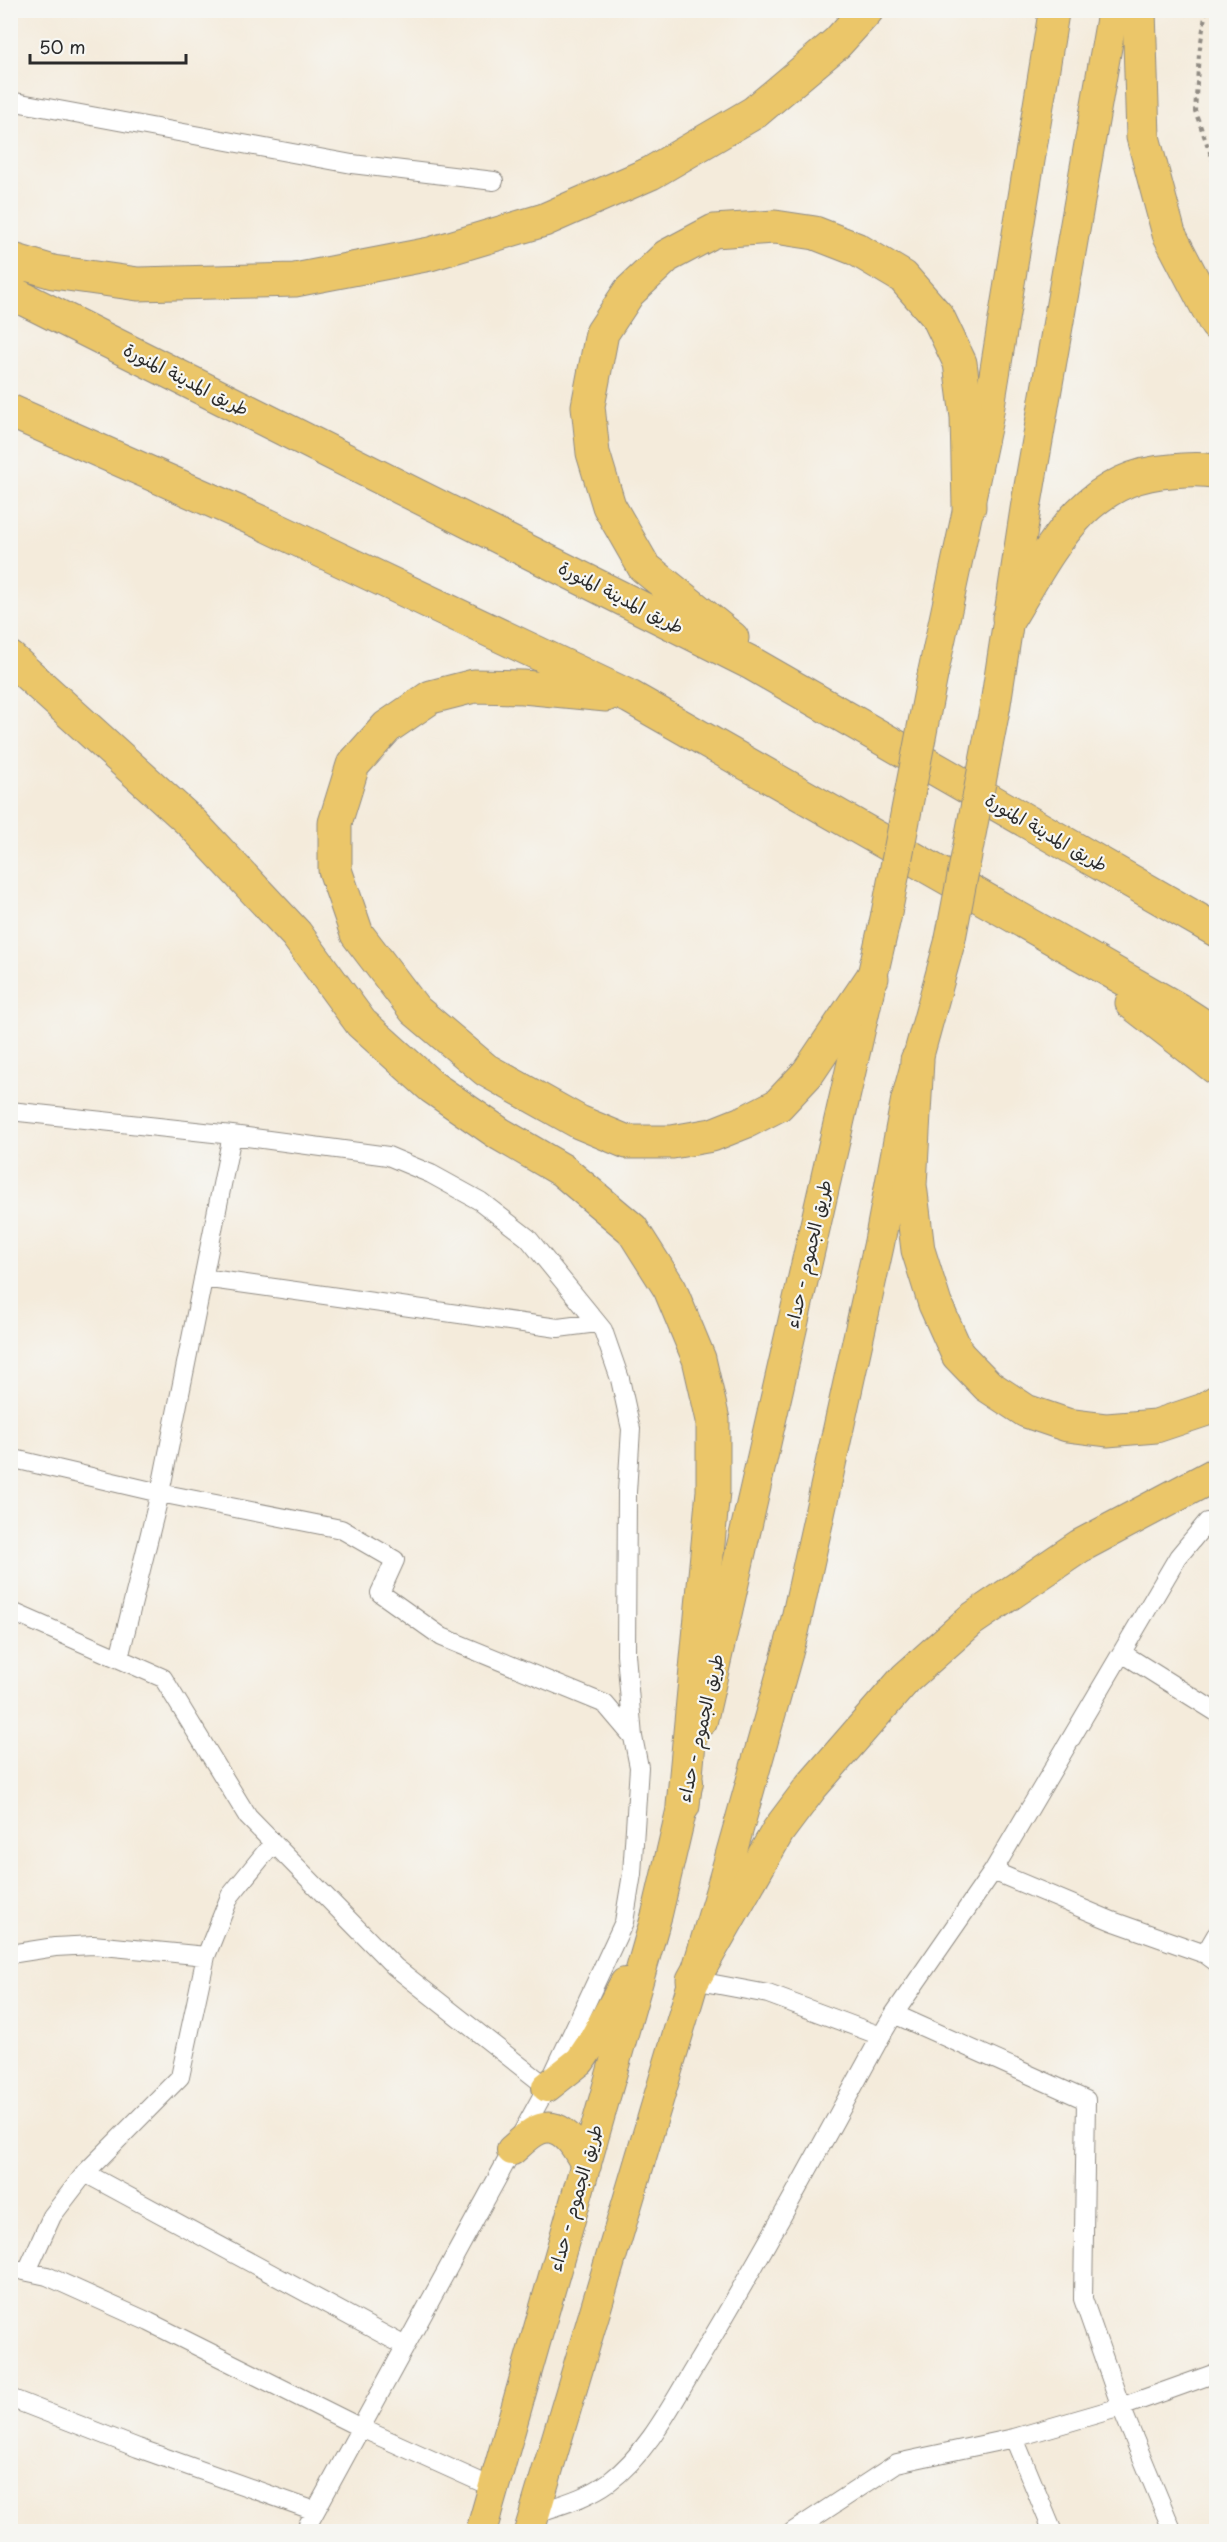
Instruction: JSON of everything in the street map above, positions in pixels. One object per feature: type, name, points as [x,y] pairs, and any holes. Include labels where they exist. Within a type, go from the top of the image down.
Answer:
[{"type":"highway","points":[[10,259],[53,272],[138,284],[295,280],[430,254],[544,220],[651,174],[755,111],[837,43],[867,10]]},
{"type":"highway","points":[[1139,10],[1143,137],[1169,234],[1216,324]]},
{"type":"highway","points":[[813,699],[705,617],[645,567],[609,506],[593,453],[588,406],[602,333],[629,292],[667,256],[714,231],[775,227],[815,233],[856,249],[903,277],[938,317],[960,363],[967,417],[969,507]]},
{"type":"highway","name":"طريق المدينة المنورة","points":[[10,292],[751,663],[1216,930]]},
{"type":"highway","points":[[10,411],[267,525],[630,697],[1216,1034]]},
{"type":"highway","points":[[1009,618],[1074,516],[1113,485],[1155,472],[1206,470],[1216,472]]},
{"type":"highway","points":[[10,658],[193,824],[296,934],[361,1023],[432,1087],[500,1134],[562,1170],[632,1229],[670,1289],[699,1359],[713,1420],[713,1491],[683,1806]]},
{"type":"highway","points":[[630,697],[523,687],[474,686],[431,697],[387,726],[353,765],[335,822],[335,870],[357,933],[415,1010],[486,1070],[579,1122],[627,1142],[672,1142],[712,1135],[778,1105],[808,1072],[872,978]]},
{"type":"highway","points":[[1014,815],[1216,908]]},
{"type":"highway","points":[[1032,927],[1216,1068]]},
{"type":"highway","points":[[917,1060],[910,1185],[918,1250],[935,1304],[958,1355],[988,1386],[1026,1411],[1067,1425],[1107,1430],[1155,1426],[1204,1410],[1216,1402]]},
{"type":"highway","points":[[693,1980],[778,1831],[811,1787],[906,1678],[971,1620],[1080,1546],[1216,1474]]},
{"type":"main road","name":"طريق الجموم - حداء","points":[[482,2532],[651,1936],[683,1806],[872,978],[933,673],[987,421],[1054,10]]},
{"type":"main road","points":[[531,2523],[722,1886],[794,1630],[879,1244],[906,1101],[950,941],[995,707],[1113,10]]},
{"type":"main road","points":[[547,2087],[579,2061],[584,2054],[651,1936]]},
{"type":"main road","points":[[512,2150],[537,2131],[552,2129],[571,2139],[577,2145],[586,2166]]},
{"type":"street","points":[[10,101],[352,164],[494,181]]},
{"type":"street","points":[[10,1111],[232,1135],[388,1156],[431,1174],[480,1201],[528,1238],[603,1330],[620,1379],[631,1429],[627,1492],[626,1654],[633,1737],[639,1767],[632,1874],[624,1922],[547,2087],[304,2532]]},
{"type":"street","points":[[119,1658],[160,1493],[232,1135]]},
{"type":"street","points":[[203,1278],[558,1328],[597,1323]]},
{"type":"street","points":[[10,1458],[160,1493],[341,1529],[395,1560],[380,1593],[442,1637],[605,1704],[633,1737]]},
{"type":"street","points":[[531,2523],[608,2482],[629,2463],[658,2427],[746,2282],[894,2014],[993,1871],[1178,1557],[1207,1522],[1216,1523]]},
{"type":"street","points":[[10,1611],[163,1678],[248,1817],[395,1967],[547,2087]]},
{"type":"street","points":[[1122,1653],[1216,1712]]},
{"type":"street","points":[[273,1843],[230,1896],[206,1956],[180,2078],[84,2173],[52,2216],[19,2270],[47,2276],[149,2322],[361,2428],[494,2488]]},
{"type":"street","points":[[993,1871],[1112,1921],[1211,1958],[1216,1935]]},
{"type":"street","points":[[10,1954],[56,1947],[93,1945],[206,1956]]},
{"type":"street","points":[[693,1980],[768,1994],[881,2036]]},
{"type":"street","points":[[894,2014],[1086,2100],[1083,2299],[1121,2407],[1173,2532]]},
{"type":"street","points":[[84,2173],[405,2346]]},
{"type":"street","points":[[792,2532],[897,2463],[1014,2438],[1121,2407],[1216,2373]]},
{"type":"street","points":[[10,2398],[138,2448],[315,2511]]},
{"type":"street","points":[[1014,2438],[1053,2532]]},
{"type":"path","points":[[1206,10],[1199,54],[1195,111],[1216,169]]}]
